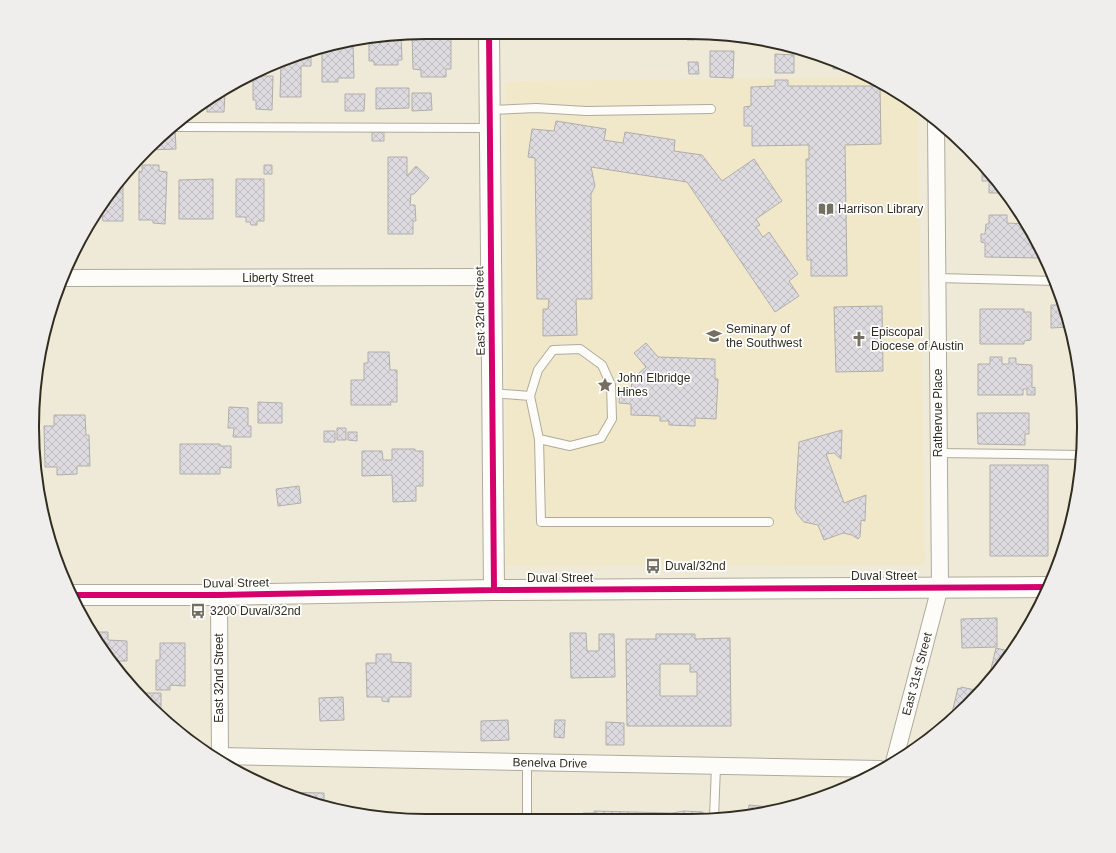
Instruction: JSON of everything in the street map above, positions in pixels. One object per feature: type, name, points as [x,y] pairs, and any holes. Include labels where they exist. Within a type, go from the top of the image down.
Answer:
[{"type":"street","name":"East 32nd Street","points":[[489,39],[494,590]]},
{"type":"street","name":"Rathervue Place","points":[[936,128],[940,587]]},
{"type":"street","name":"Liberty Street","points":[[68,278],[490,277]]},
{"type":"street","name":"East 31st Street","points":[[896,754],[940,587]]},
{"type":"street","name":"Duval Street","points":[[78,595],[219,595],[494,590],[1042,587]]},
{"type":"street","name":"East 32nd Street","points":[[219,595],[220,754]]},
{"type":"street","name":"Benelva Drive","points":[[228,759],[872,768]]},
{"type":"lane","points":[[181,127],[489,119],[536,108],[586,111],[711,109]]},
{"type":"lane","points":[[937,278],[1049,281]]},
{"type":"lane","points":[[539,439],[570,446],[601,438],[612,419],[611,385],[602,365],[580,349],[553,350],[538,370],[530,396],[539,439],[541,522],[769,522]]},
{"type":"lane","points":[[492,392],[530,396]]},
{"type":"lane","points":[[938,453],[1076,455]]},
{"type":"lane","points":[[526,814],[527,763]]},
{"type":"lane","points":[[714,813],[716,766]]},
{"type":"shaded area","name":"Seminary of the Southwest","points":[[857,77],[905,104],[918,114],[925,565],[506,566],[505,83],[521,81]]},
{"type":"building","points":[[451,39],[451,69],[446,69],[446,77],[421,77],[421,70],[413,69],[412,40]]},
{"type":"building","points":[[401,40],[402,60],[398,60],[398,65],[374,65],[374,61],[369,61],[369,43]]},
{"type":"building","points":[[353,46],[354,78],[338,78],[338,82],[322,82],[322,53]]},
{"type":"building","points":[[710,51],[734,51],[733,78],[710,77]]},
{"type":"building","points":[[775,54],[794,55],[794,73],[775,73]]},
{"type":"building","points":[[311,57],[311,66],[301,66],[301,97],[280,97],[281,67]]},
{"type":"building","points":[[688,62],[698,62],[699,74],[689,74]]},
{"type":"building","points":[[261,76],[273,76],[272,110],[256,109],[256,100],[253,100],[253,80]]},
{"type":"building","name":"Harrison Library","points":[[775,80],[788,80],[788,86],[874,86],[880,89],[881,144],[845,145],[847,276],[811,276],[811,260],[807,260],[806,159],[809,159],[809,145],[752,146],[752,126],[744,126],[744,107],[751,106],[751,87],[775,86]]},
{"type":"building","points":[[376,88],[409,88],[409,108],[376,109]]},
{"type":"building","points":[[412,93],[431,93],[432,110],[412,111]]},
{"type":"building","points":[[345,94],[365,94],[364,111],[345,111]]},
{"type":"building","points":[[225,96],[224,112],[207,112],[207,107]]},
{"type":"building","points":[[556,121],[606,129],[604,140],[623,143],[625,132],[675,140],[674,151],[702,155],[722,181],[754,159],[782,201],[756,219],[760,225],[756,227],[763,237],[769,232],[798,274],[789,281],[799,296],[775,312],[687,182],[591,167],[595,186],[591,194],[592,299],[576,299],[577,335],[543,336],[543,309],[548,309],[549,299],[537,299],[535,158],[528,157],[532,129],[554,131]]},
{"type":"building","points":[[175,132],[176,149],[155,150]]},
{"type":"building","points":[[372,132],[384,132],[384,141],[372,141]]},
{"type":"building","points":[[388,157],[407,157],[407,176],[416,166],[429,178],[414,194],[411,194],[410,205],[415,205],[416,221],[413,221],[413,234],[388,234]]},
{"type":"building","points":[[142,165],[159,165],[159,171],[167,172],[165,224],[153,223],[153,220],[139,220],[139,171],[142,172]]},
{"type":"building","points":[[264,165],[272,165],[272,174],[264,174]]},
{"type":"building","points":[[982,172],[989,181],[982,181]]},
{"type":"building","points":[[213,179],[213,219],[179,219],[179,180]]},
{"type":"building","points":[[236,179],[264,179],[264,221],[257,221],[257,225],[251,225],[250,222],[246,222],[246,217],[236,217]]},
{"type":"building","points":[[989,181],[998,193],[989,193]]},
{"type":"building","points":[[123,186],[123,221],[103,221],[102,215]]},
{"type":"building","points":[[989,215],[1007,215],[1007,223],[1019,224],[1038,258],[985,257],[985,243],[981,242],[981,234],[985,234],[986,224],[989,224]]},
{"type":"building","points":[[1051,305],[1057,305],[1064,327],[1051,328]]},
{"type":"building","name":"Episcopal Diocese of Austin","points":[[882,306],[883,371],[836,372],[834,307]]},
{"type":"building","points":[[980,309],[1024,309],[1024,312],[1031,312],[1031,340],[1024,341],[1024,344],[980,344]]},
{"type":"building","points":[[646,343],[658,357],[715,359],[715,379],[718,379],[716,419],[695,418],[695,426],[669,425],[669,421],[660,421],[660,416],[631,415],[631,404],[619,403],[620,390],[631,391],[632,379],[646,367],[634,353]]},
{"type":"building","points":[[368,352],[389,352],[390,370],[397,370],[397,402],[390,402],[391,405],[351,405],[351,380],[364,380],[364,363],[368,363]]},
{"type":"building","points":[[990,357],[1002,357],[1002,364],[1009,364],[1009,358],[1016,358],[1016,364],[1032,365],[1032,388],[1035,387],[1035,395],[1027,395],[1027,389],[1023,389],[1023,395],[978,395],[978,364],[990,364]]},
{"type":"building","points":[[258,402],[282,403],[282,423],[258,423]]},
{"type":"building","points":[[229,407],[248,408],[248,426],[251,426],[251,437],[233,437],[234,428],[228,428]]},
{"type":"building","points":[[977,413],[1029,413],[1029,434],[1025,434],[1025,445],[978,444]]},
{"type":"building","points":[[54,415],[85,415],[86,435],[89,435],[90,466],[77,466],[77,474],[57,475],[57,467],[45,467],[44,426],[54,426]]},
{"type":"building","points":[[337,428],[346,428],[346,440],[337,440]]},
{"type":"building","points":[[842,430],[841,459],[834,453],[826,454],[844,503],[866,495],[865,521],[861,520],[860,537],[858,539],[852,535],[843,533],[824,540],[818,525],[804,522],[797,514],[795,508],[799,442]]},
{"type":"building","points":[[324,431],[335,431],[335,442],[324,442]]},
{"type":"building","points":[[348,432],[357,432],[357,441],[348,440]]},
{"type":"building","points":[[180,444],[220,444],[220,446],[231,446],[231,468],[220,467],[220,474],[180,474]]},
{"type":"building","points":[[392,449],[415,449],[415,451],[423,451],[423,486],[416,486],[416,501],[393,502],[392,475],[362,476],[362,451],[382,451],[383,460],[392,460]]},
{"type":"building","points":[[990,465],[1048,465],[1048,556],[990,556]]},
{"type":"building","points":[[299,486],[301,503],[278,506],[276,489]]},
{"type":"building","points":[[997,618],[997,647],[962,648],[961,619]]},
{"type":"building","points":[[98,632],[108,632],[108,640],[127,641],[127,661],[118,661]]},
{"type":"building","points":[[570,633],[586,633],[587,651],[599,651],[599,634],[614,634],[615,677],[571,678]]},
{"type":"building","points":[[656,634],[695,634],[695,639],[730,638],[731,726],[627,726],[626,639],[656,639]],"holes":[[[660,664],[690,664],[690,672],[697,672],[697,696],[660,696]]]},
{"type":"building","points":[[160,643],[185,643],[185,686],[170,685],[170,690],[156,690],[156,660],[160,660]]},
{"type":"building","points":[[996,648],[1006,650],[997,662],[991,670]]},
{"type":"building","points":[[376,654],[391,654],[391,662],[411,663],[411,697],[389,697],[389,702],[382,701],[382,697],[367,697],[366,663],[376,663]]},
{"type":"building","points":[[961,687],[974,690],[952,711],[958,688],[961,689]]},
{"type":"building","points":[[145,693],[161,693],[161,709]]},
{"type":"building","points":[[343,697],[344,720],[320,721],[319,698]]},
{"type":"building","points":[[508,720],[509,740],[481,741],[481,721]]},
{"type":"building","points":[[555,720],[565,720],[564,738],[554,737]]},
{"type":"building","points":[[606,722],[624,723],[624,745],[606,745]]},
{"type":"building","points":[[300,792],[324,793],[324,800]]},
{"type":"building","points":[[749,805],[766,807],[765,807],[749,810]]},
{"type":"building","points":[[594,811],[672,813],[684,811],[703,812],[703,813],[690,814],[583,814],[594,813]]},
{"type":"cycle path","points":[[489,39],[494,590]]},
{"type":"cycle path","points":[[78,595],[219,595],[494,590],[1042,587]]},
{"type":"place","name":"Harrison Library","points":[[826,209]]},
{"type":"place","name":"Seminary of the Southwest","points":[[714,336]]},
{"type":"place","name":"Episcopal Diocese of Austin","points":[[859,339]]},
{"type":"place","name":"John Elbridge Hines","points":[[605,385]]},
{"type":"place","name":"Duval/32nd","points":[[653,566]]},
{"type":"place","name":"3200 Duval/32nd","points":[[198,611]]}]
